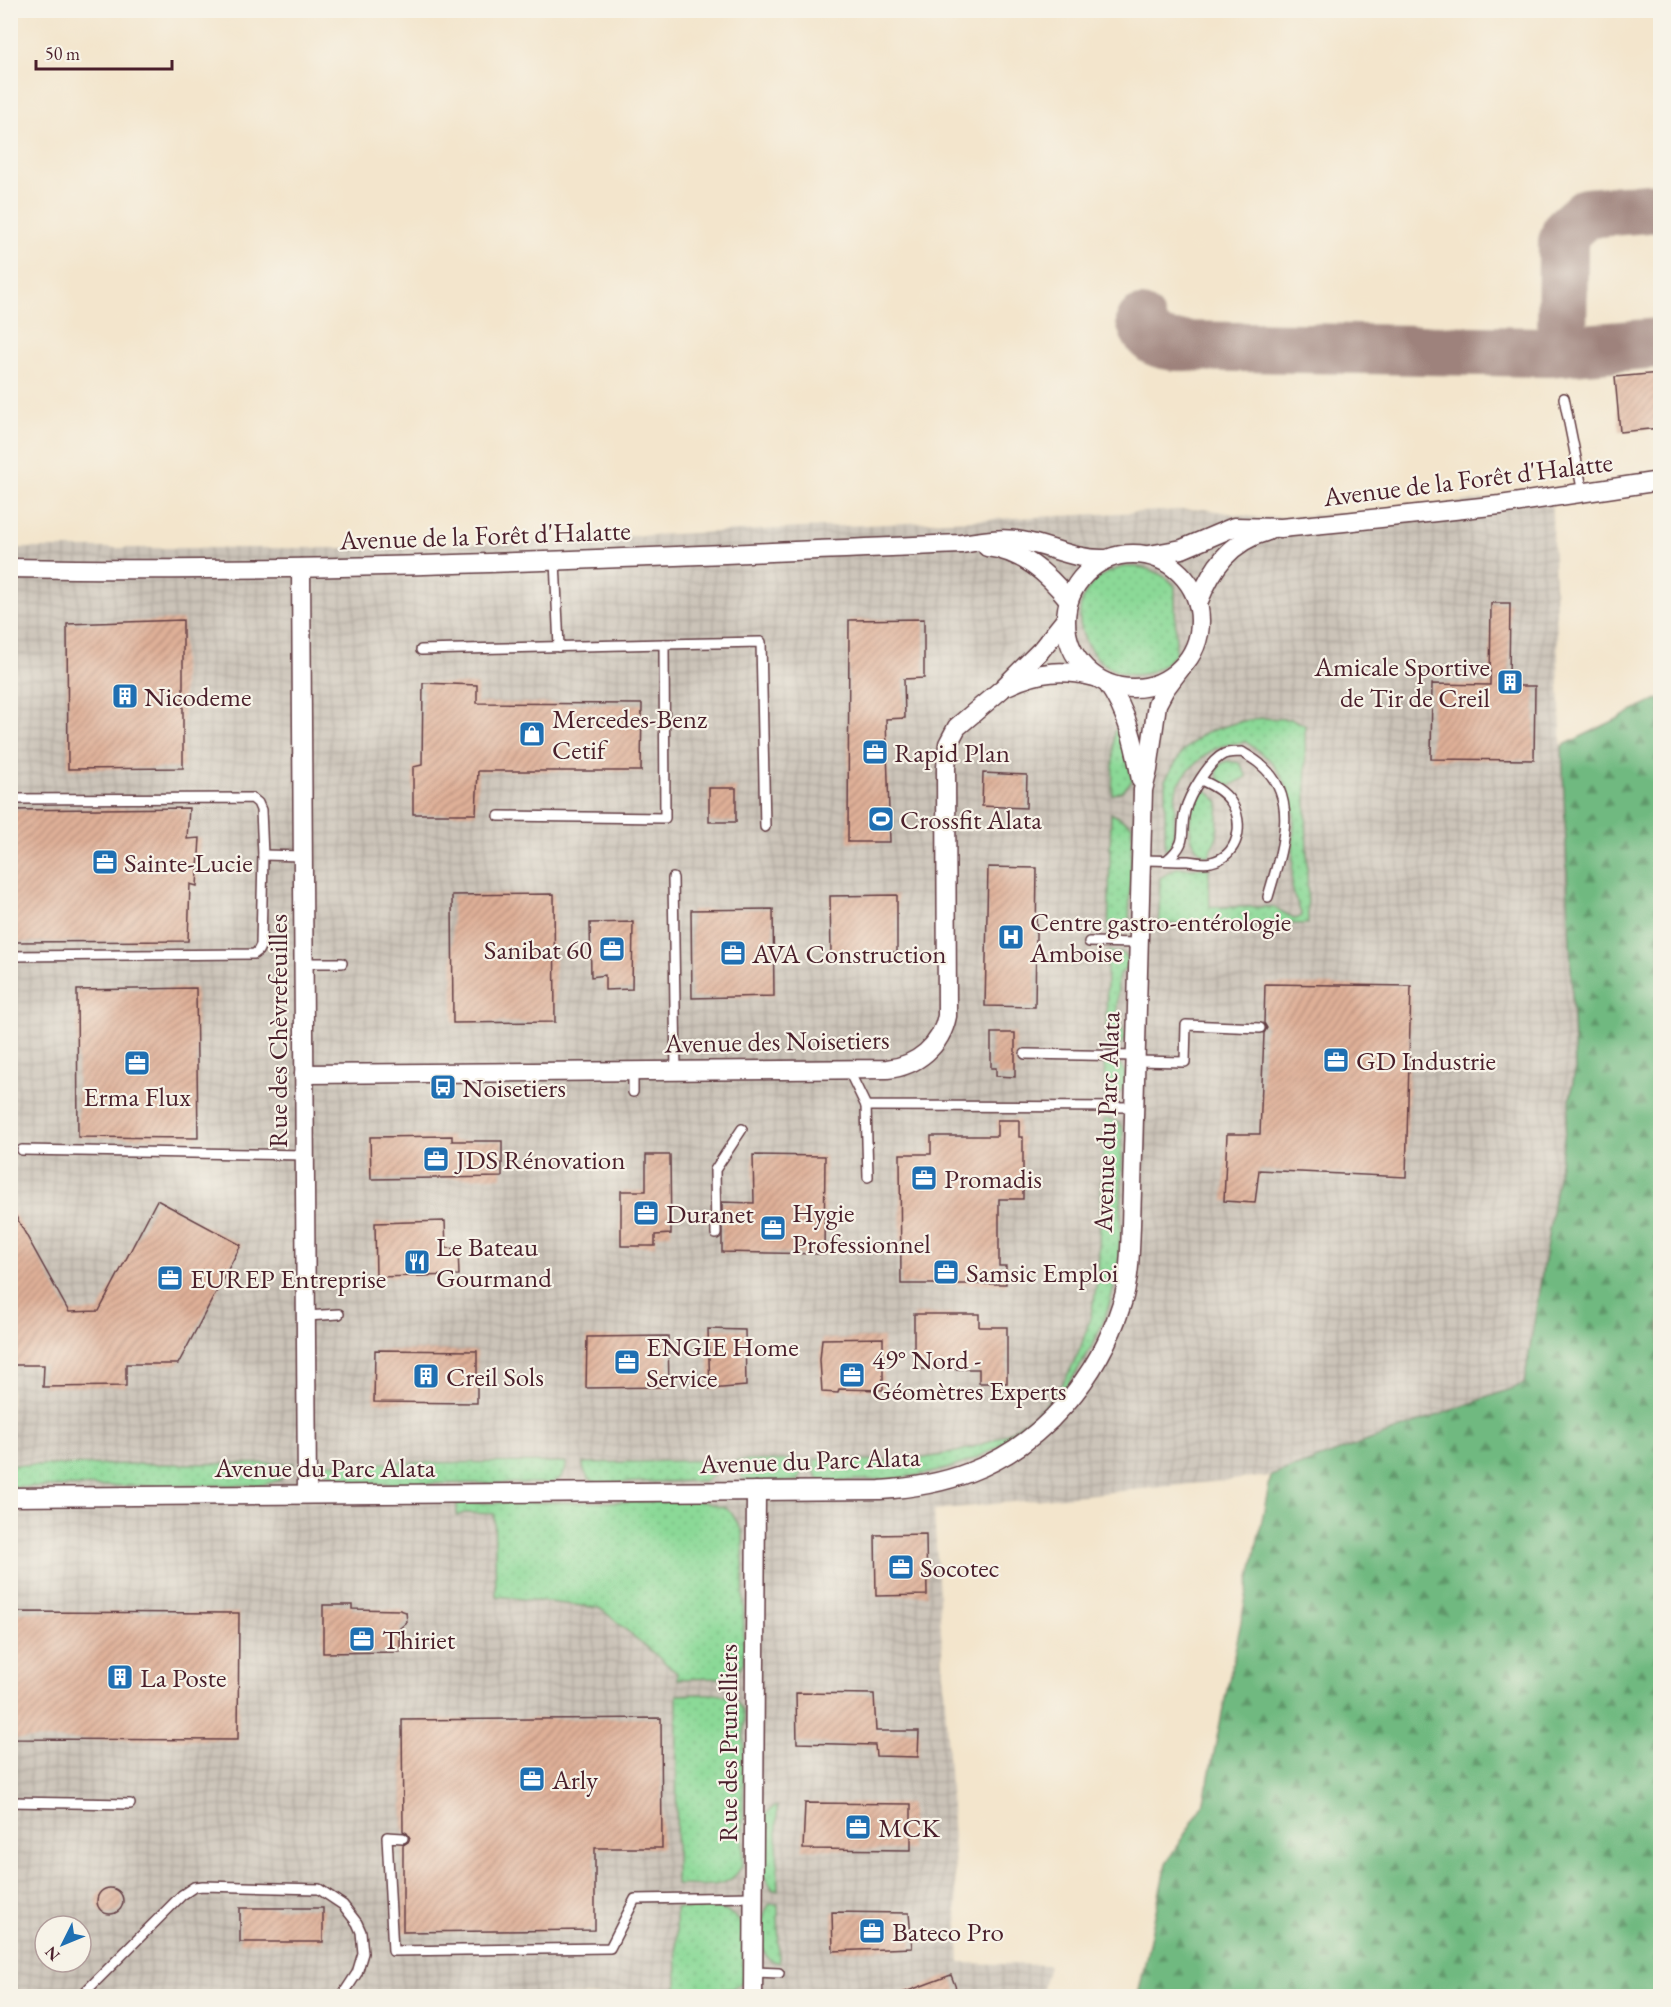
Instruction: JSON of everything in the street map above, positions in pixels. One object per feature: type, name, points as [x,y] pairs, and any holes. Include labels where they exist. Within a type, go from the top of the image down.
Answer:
[{"type":"street","name":"Avenue de la Forêt d'Halatte","points":[[1149,555],[1182,549],[1234,527],[1281,528],[1500,505],[1660,481]]},
{"type":"street","name":"Avenue de la Forêt d'Halatte","points":[[1198,603],[1212,572],[1232,548],[1258,534],[1281,528]]},
{"type":"street","name":"Avenue de la Forêt d'Halatte","points":[[10,568],[301,568],[555,561],[961,544],[985,540],[1012,540],[1035,544],[1073,556],[1104,559]]},
{"type":"street","name":"Avenue de la Forêt d'Halatte","points":[[961,544],[993,547],[1024,558],[1045,573],[1069,600]]},
{"type":"street","points":[[1126,554],[1149,555],[1170,565],[1192,588],[1198,603],[1199,634],[1190,657],[1180,669],[1160,682],[1146,687],[1122,687],[1101,680],[1084,667],[1071,649],[1065,620],[1069,600],[1075,585],[1085,573],[1104,559],[1126,554]]},
{"type":"street","name":"Rue des Chèvrefeuilles","points":[[301,568],[307,1494]]},
{"type":"street","name":"Avenue des Noisetiers","points":[[304,1074],[887,1069],[908,1065],[925,1054],[945,1026],[948,744],[957,727],[1002,689],[1049,642],[1065,620]]},
{"type":"street","name":"Avenue du Parc Alata","points":[[10,1497],[880,1490],[916,1486],[971,1472],[1010,1451],[1037,1432],[1059,1411],[1096,1362],[1110,1334],[1124,1295],[1130,1244],[1143,790],[1157,704],[1180,669]]},
{"type":"street","name":"Avenue des Noisetiers","points":[[1002,689],[1026,678],[1051,672],[1071,671],[1101,680]]},
{"type":"street","name":"Avenue du Parc Alata","points":[[1101,680],[1119,700],[1128,721],[1143,790]]},
{"type":"street","name":"Rue des Prunelliers","points":[[753,1996],[756,1491]]},
{"type":"lane","points":[[1564,398],[1583,493]]},
{"type":"lane","points":[[555,561],[559,647]]},
{"type":"lane","points":[[421,650],[761,642],[765,826]]},
{"type":"lane","points":[[499,816],[665,818],[664,644]]},
{"type":"lane","points":[[1167,860],[1182,846],[1184,813],[1189,799],[1214,761],[1225,754],[1242,752],[1263,766],[1280,788],[1285,813],[1284,839],[1268,897]]},
{"type":"lane","points":[[1141,860],[1211,862],[1227,853],[1237,841],[1239,829],[1232,803],[1223,792],[1201,780]]},
{"type":"lane","points":[[10,799],[252,798],[261,810],[262,855],[261,945],[254,954],[10,956]]},
{"type":"lane","points":[[262,855],[303,856]]},
{"type":"lane","points":[[673,878],[676,1071]]},
{"type":"lane","points":[[1089,942],[1138,943]]},
{"type":"lane","points":[[304,963],[342,963]]},
{"type":"lane","points":[[1025,1054],[1185,1062],[1186,1025],[1260,1028]]},
{"type":"lane","points":[[848,1069],[866,1106],[868,1177]]},
{"type":"lane","points":[[633,1071],[633,1092]]},
{"type":"lane","points":[[866,1106],[1134,1107]]},
{"type":"lane","points":[[716,1234],[715,1170],[742,1129]]},
{"type":"lane","points":[[22,1150],[305,1155]]},
{"type":"lane","points":[[306,1316],[339,1314]]},
{"type":"lane","points":[[10,1802],[130,1804]]},
{"type":"lane","points":[[403,1838],[387,1837],[393,1951],[610,1948],[635,1899],[753,1897]]},
{"type":"lane","points":[[81,1996],[182,1895],[194,1887],[203,1886],[319,1889],[343,1905],[351,1913],[361,1932],[363,1953],[357,1973],[342,1996]]},
{"type":"lane","points":[[753,1972],[779,1973]]},
{"type":"shaded area","points":[[1551,491],[1575,1070],[1524,1384],[1271,1476],[934,1510],[960,1963],[1049,1965],[1041,1996],[11,1996],[11,548],[383,548],[1204,509],[1259,518],[1379,512]]},
{"type":"green space","points":[[1123,567],[1152,570],[1164,576],[1175,586],[1176,653],[1151,671],[1127,674],[1105,665],[1089,648],[1080,625],[1082,602],[1095,581]]},
{"type":"green space","points":[[1660,698],[1660,1996],[1138,1996],[1166,1863],[1203,1806],[1271,1476],[1524,1384],[1575,1070],[1562,746]]},
{"type":"green space","points":[[1260,718],[1292,719],[1305,725],[1308,924],[1159,924],[1160,878],[1176,868],[1209,868],[1210,907],[1273,907],[1296,919],[1302,916],[1292,890],[1294,815],[1290,797],[1283,778],[1269,759],[1246,742],[1225,745],[1216,749],[1194,764],[1182,778],[1176,792],[1172,841],[1170,848],[1165,850],[1165,780],[1182,752],[1204,733],[1238,722]]},
{"type":"green space","points":[[1122,727],[1132,781],[1122,791],[1112,795],[1114,731]]},
{"type":"green space","points":[[1227,761],[1240,763],[1247,777],[1230,786],[1221,783],[1217,770]]},
{"type":"green space","points":[[1206,790],[1219,802],[1217,836],[1209,856],[1195,845],[1190,825],[1194,804]]},
{"type":"green space","points":[[1111,813],[1132,825],[1129,924],[1117,935],[1108,935]]},
{"type":"green space","points":[[1107,951],[1122,953],[1128,959],[1129,966],[1120,974],[1118,980],[1117,1017],[1126,1036],[1121,1045],[1113,1048],[1106,1048]]},
{"type":"green space","points":[[1115,1061],[1125,1072],[1124,1087],[1117,1095],[1104,1096],[1104,1062]]},
{"type":"green space","points":[[1104,1119],[1118,1122],[1123,1129],[1119,1258],[1117,1275],[1106,1314],[1077,1372],[1034,1420],[1009,1440],[980,1456],[950,1468],[920,1475],[890,1479],[828,1481],[818,1479],[815,1474],[814,1459],[883,1461],[924,1458],[963,1450],[997,1438],[1025,1422],[1048,1402],[1067,1377],[1081,1347],[1091,1313],[1098,1274]]},
{"type":"green space","points":[[721,1460],[714,1475],[704,1481],[598,1483],[587,1476],[583,1463]]},
{"type":"green space","points":[[803,1460],[798,1481],[751,1482],[742,1478],[735,1461]]},
{"type":"green space","points":[[566,1462],[562,1476],[550,1483],[355,1484],[344,1483],[335,1478],[320,1463]]},
{"type":"green space","points":[[294,1463],[280,1480],[263,1485],[11,1487],[11,1465]]},
{"type":"green space","points":[[699,1501],[726,1508],[731,1512],[743,1533],[744,1662],[737,1672],[728,1678],[677,1679],[677,1673],[600,1608],[496,1596],[494,1514],[464,1513],[457,1516],[457,1503]]},
{"type":"green space","points":[[716,1694],[725,1696],[740,1706],[744,1715],[743,1862],[732,1878],[715,1885],[676,1885],[677,1695]]},
{"type":"green space","points":[[777,1806],[778,1890],[773,1890],[763,1875],[763,1817]]},
{"type":"green space","points":[[770,1904],[778,1904],[779,1962],[771,1960],[762,1947],[761,1928]]},
{"type":"green space","points":[[676,1908],[713,1908],[730,1913],[737,1918],[743,1926],[742,1982],[733,1989],[677,1989]]},
{"type":"building","points":[[1660,373],[1660,428],[1620,432],[1615,377]]},
{"type":"building","name":"Amicale Sportive de Tir de Creil","points":[[1491,603],[1510,603],[1509,680],[1516,680],[1516,686],[1535,686],[1534,760],[1431,759],[1432,684],[1490,685]]},
{"type":"building","points":[[924,619],[924,678],[904,679],[905,718],[886,719],[890,842],[848,842],[849,620]]},
{"type":"building","name":"Nicodeme","points":[[183,620],[183,768],[68,769],[67,624]]},
{"type":"building","name":"Mercedes-Benz Cetif","points":[[423,683],[477,685],[477,703],[642,704],[641,771],[478,771],[476,814],[413,814],[413,767],[422,765]]},
{"type":"building","points":[[983,773],[1027,775],[1026,808],[982,806]]},
{"type":"building","points":[[709,788],[736,788],[736,822],[709,822]]},
{"type":"building","name":"Sainte-Lucie","points":[[189,808],[187,839],[200,838],[197,886],[190,884],[188,941],[10,942],[10,810]]},
{"type":"building","name":"Centre gastro-entérologie Amboise","points":[[988,867],[1037,868],[1035,1007],[985,1006]]},
{"type":"building","points":[[554,894],[555,1022],[453,1023],[452,895]]},
{"type":"building","points":[[897,895],[897,952],[831,954],[830,896]]},
{"type":"building","name":"AVA Construction","points":[[773,909],[774,996],[692,998],[691,910]]},
{"type":"building","name":"Sanibat 60","points":[[633,922],[632,989],[605,990],[605,975],[591,977],[590,923]]},
{"type":"building","name":"GD Industrie","points":[[1265,984],[1411,986],[1406,1177],[1259,1170],[1255,1203],[1224,1201],[1227,1134],[1260,1134],[1264,1033],[1267,1028],[1264,1023]]},
{"type":"building","name":"Erma Flux","points":[[196,988],[198,1138],[78,1137],[77,990]]},
{"type":"building","points":[[991,1033],[1015,1033],[1015,1077],[996,1076],[996,1068],[991,1068]]},
{"type":"building","points":[[997,1120],[1019,1120],[1019,1137],[1023,1137],[1023,1199],[999,1199],[999,1266],[1006,1266],[1006,1284],[901,1284],[900,1154],[931,1154],[931,1136],[997,1136]]},
{"type":"building","name":"JDS Rénovation","points":[[452,1136],[452,1141],[502,1141],[502,1177],[371,1179],[370,1137]]},
{"type":"building","name":"Duranet","points":[[646,1155],[670,1155],[671,1234],[655,1235],[655,1246],[621,1246],[621,1191],[646,1191]]},
{"type":"building","name":"Hygie Professionnel","points":[[753,1155],[825,1156],[824,1254],[722,1252],[722,1202],[754,1203]]},
{"type":"building","name":"EUREP Entreprise","points":[[157,1200],[241,1245],[178,1364],[126,1364],[126,1386],[43,1387],[44,1365],[10,1365],[10,1206],[69,1312],[99,1311]]},
{"type":"building","name":"Le Bateau Gourmand","points":[[445,1221],[446,1248],[458,1249],[459,1275],[376,1277],[375,1223]]},
{"type":"building","points":[[914,1314],[979,1314],[979,1327],[1007,1327],[1007,1383],[979,1383],[979,1369],[914,1369]]},
{"type":"building","points":[[708,1329],[745,1330],[746,1386],[710,1389]]},
{"type":"building","name":"ENGIE Home Service","points":[[668,1336],[669,1387],[586,1388],[587,1337]]},
{"type":"building","name":"49° Nord - Géomètres Experts","points":[[883,1338],[883,1390],[839,1389],[838,1393],[822,1392],[820,1360],[822,1339]]},
{"type":"building","name":"Creil Sols","points":[[375,1350],[477,1351],[477,1403],[374,1402]]},
{"type":"building","name":"Socotec","points":[[926,1534],[927,1595],[876,1596],[875,1535]]},
{"type":"building","name":"Thiriet","points":[[323,1605],[352,1605],[352,1609],[406,1612],[407,1622],[400,1628],[400,1652],[323,1653]]},
{"type":"building","name":"La Poste","points":[[10,1612],[239,1613],[238,1740],[10,1739]]},
{"type":"building","points":[[796,1693],[874,1694],[876,1731],[919,1731],[918,1757],[876,1756],[875,1745],[797,1743]]},
{"type":"building","name":"Arly","points":[[661,1718],[662,1848],[595,1848],[595,1930],[403,1932],[403,1845],[410,1838],[403,1831],[402,1720]]},
{"type":"building","name":"MCK","points":[[805,1803],[911,1804],[911,1850],[803,1849]]},
{"type":"building","points":[[110,1888],[119,1892],[123,1901],[119,1910],[110,1914],[101,1910],[97,1901],[101,1892]]},
{"type":"building","points":[[240,1908],[323,1908],[323,1942],[240,1942]]},
{"type":"building","name":"Bateco Pro","points":[[832,1912],[909,1913],[912,1948],[833,1951]]},
{"type":"building","points":[[951,1975],[959,1996],[897,1995]]},
{"type":"taxiway","points":[[1562,351],[1563,242],[1567,230],[1586,213],[1660,207]]},
{"type":"taxiway","points":[[1141,321],[1153,340],[1174,346],[1546,352],[1660,343]]},
{"type":"place","name":"Amicale Sportive de Tir de Creil","points":[[1510,682]]},
{"type":"place","name":"Nicodeme","points":[[125,696]]},
{"type":"place","name":"Mercedes-Benz Cetif","points":[[532,734]]},
{"type":"place","name":"Rapid Plan","points":[[875,752]]},
{"type":"place","name":"Crossfit Alata","points":[[881,819]]},
{"type":"place","name":"Sainte-Lucie","points":[[105,862]]},
{"type":"place","name":"Centre gastro-entérologie Amboise","points":[[1011,937]]},
{"type":"place","name":"Sanibat 60","points":[[612,949]]},
{"type":"place","name":"AVA Construction","points":[[733,953]]},
{"type":"place","name":"GD Industrie","points":[[1336,1060]]},
{"type":"place","name":"Erma Flux","points":[[137,1063]]},
{"type":"place","name":"Noisetiers","points":[[443,1087]]},
{"type":"place","name":"JDS Rénovation","points":[[436,1159]]},
{"type":"place","name":"Promadis","points":[[924,1178]]},
{"type":"place","name":"Duranet","points":[[646,1213]]},
{"type":"place","name":"Hygie Professionnel","points":[[773,1228]]},
{"type":"place","name":"Le Bateau Gourmand","points":[[417,1262]]},
{"type":"place","name":"Samsic Emploi","points":[[946,1272]]},
{"type":"place","name":"EUREP Entreprise","points":[[170,1278]]},
{"type":"place","name":"ENGIE Home Service","points":[[627,1362]]},
{"type":"place","name":"49° Nord - Géomètres Experts","points":[[852,1375]]},
{"type":"place","name":"Creil Sols","points":[[426,1376]]},
{"type":"place","name":"Socotec","points":[[901,1567]]},
{"type":"place","name":"Thiriet","points":[[362,1639]]},
{"type":"place","name":"La Poste","points":[[120,1677]]},
{"type":"place","name":"Arly","points":[[532,1779]]},
{"type":"place","name":"MCK","points":[[858,1827]]},
{"type":"place","name":"Bateco Pro","points":[[872,1931]]}]
